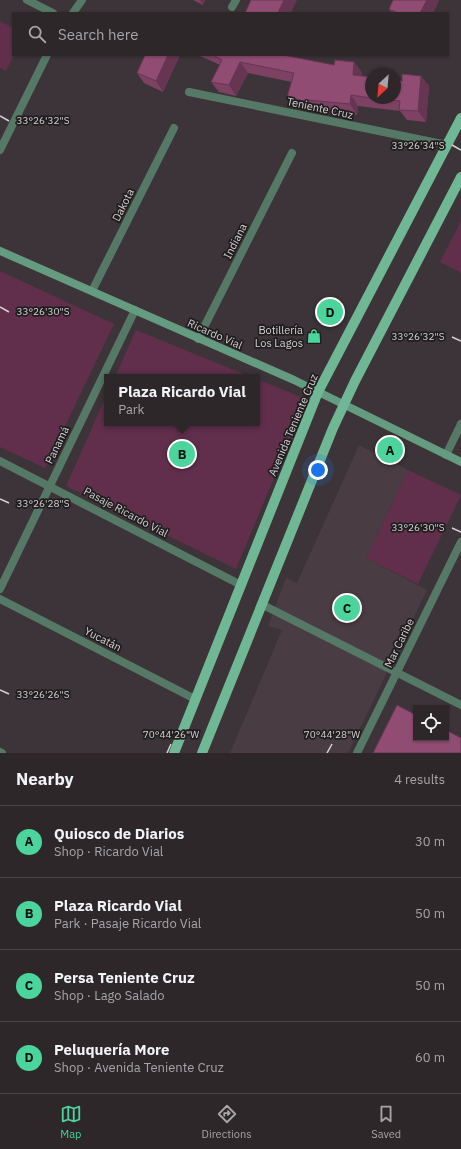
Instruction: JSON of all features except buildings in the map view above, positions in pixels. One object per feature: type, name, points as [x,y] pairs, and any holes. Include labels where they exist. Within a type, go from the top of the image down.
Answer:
[{"type":"main road","name":"Avenida Teniente Cruz","points":[[174,753],[318,392],[461,118]]},
{"type":"main road","points":[[202,753],[344,404],[461,177]]},
{"type":"street","points":[[27,0],[51,12]]},
{"type":"street","points":[[73,12],[82,0]]},
{"type":"street","points":[[0,150],[47,56]]},
{"type":"street","name":"Teniente Cruz","points":[[189,92],[447,145]]},
{"type":"street","name":"Dakota","points":[[92,291],[174,128]]},
{"type":"street","name":"Indiana","points":[[198,338],[292,153]]},
{"type":"street","name":"Ricardo Vial","points":[[0,251],[318,392],[461,462]]},
{"type":"street","name":"Panamá","points":[[0,589],[135,310]]},
{"type":"street","points":[[446,455],[461,424]]},
{"type":"street","name":"Pasaje Ricardo Vial","points":[[0,461],[50,485],[241,584]]},
{"type":"street","name":"Mar Caribe","points":[[357,753],[461,542]]},
{"type":"street","name":"Yucatán","points":[[0,599],[195,699]]},
{"type":"street","points":[[263,604],[461,705]]},
{"type":"shaded area","points":[[0,21],[12,27],[12,56],[14,56],[6,71],[0,68]]},
{"type":"shaded area","points":[[461,221],[461,273],[440,262]]},
{"type":"shaded area","points":[[0,271],[114,324],[45,468],[0,447]]},
{"type":"shaded area","points":[[136,330],[244,374],[116,374]]},
{"type":"shaded area","points":[[260,380],[303,398],[297,423],[236,569],[66,486],[104,401],[104,426],[260,426]]},
{"type":"shaded area","points":[[359,445],[408,470],[366,558],[427,590],[348,753],[230,753],[282,630],[268,626],[286,578],[297,583]]},
{"type":"shaded area","points":[[408,470],[461,495],[418,584],[366,558]]},
{"type":"place","name":"Peluquería More","points":[[330,312]]},
{"type":"place","name":"Botillería Los Lagos","points":[[314,336]]},
{"type":"place","name":"Quiosco de Diarios","points":[[390,450]]},
{"type":"place","name":"Plaza Ricardo Vial","points":[[182,454]]},
{"type":"place","name":"Persa Teniente Cruz","points":[[347,608]]}]
